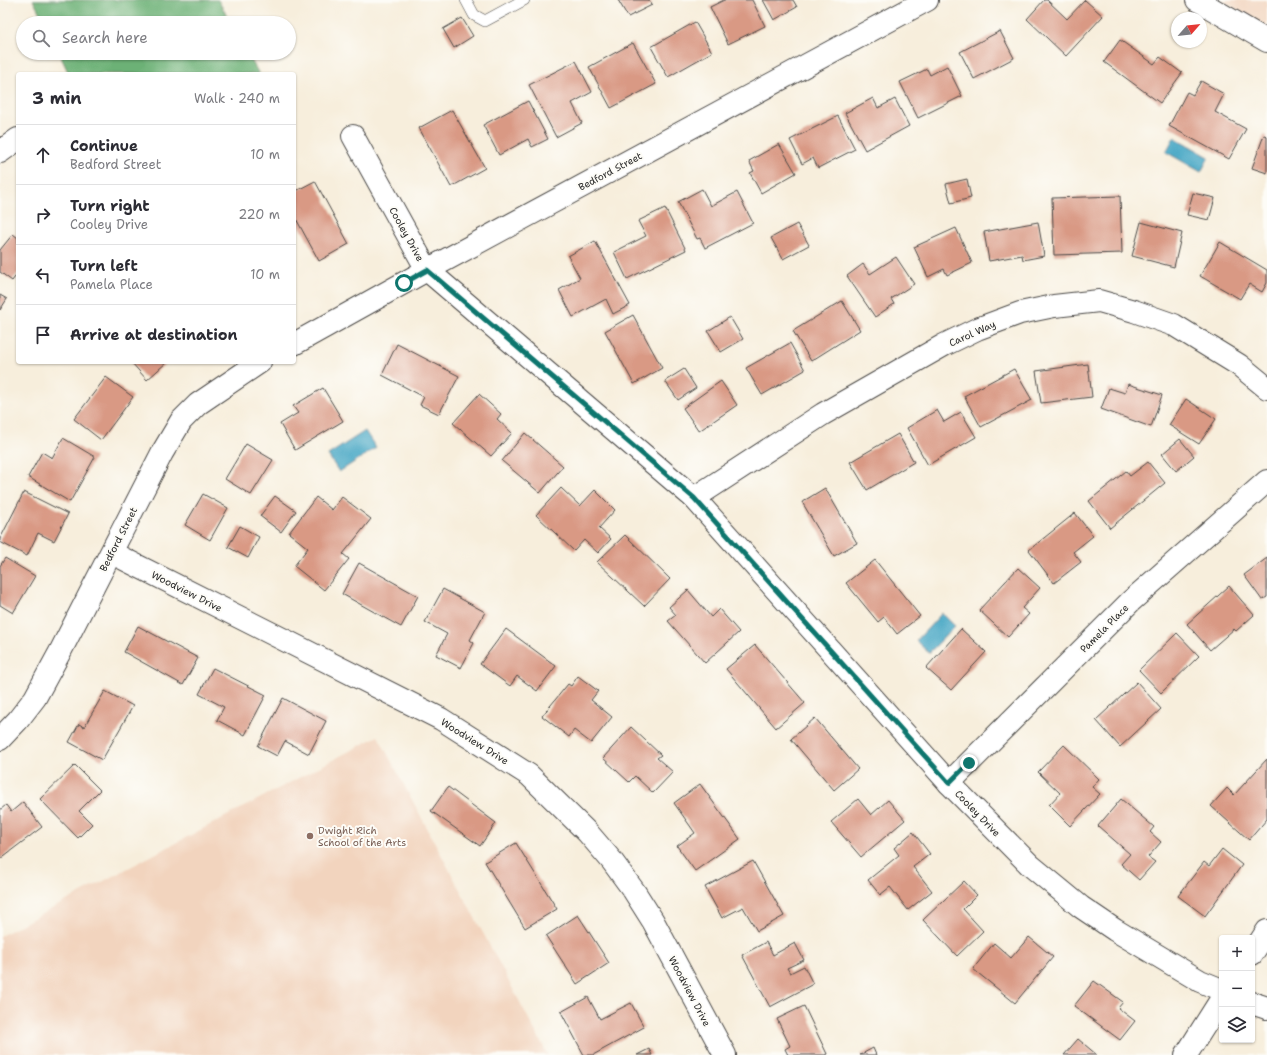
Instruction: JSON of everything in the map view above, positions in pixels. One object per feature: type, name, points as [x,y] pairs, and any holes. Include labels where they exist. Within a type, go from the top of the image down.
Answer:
[{"type":"street","name":"Bedford Street","points":[[296,343],[427,270],[927,0]]},
{"type":"street","points":[[1197,0],[1267,41]]},
{"type":"street","name":"Cooley Drive","points":[[353,136],[427,270],[694,498],[949,783],[1030,865],[1081,907],[1115,930],[1200,981],[1219,989]]},
{"type":"street","points":[[0,152],[16,140]]},
{"type":"street","name":"Carol Way","points":[[694,498],[823,414],[944,345],[977,329],[1020,313],[1100,301],[1134,311],[1174,325],[1239,365],[1267,388]]},
{"type":"street","name":"Bedford Street","points":[[0,739],[18,720],[35,698],[112,553],[162,453],[182,421],[198,404],[257,364]]},
{"type":"street","name":"Pamela Place","points":[[949,783],[1131,601],[1267,481]]},
{"type":"street","name":"Woodview Drive","points":[[112,553],[441,719],[529,775],[588,833],[612,861],[634,891],[653,922],[725,1055]]},
{"type":"street","points":[[1255,949],[1267,931]]},
{"type":"street","points":[[1186,1055],[1219,1003]]},
{"type":"street","points":[[1255,1004],[1267,1008]]},
{"type":"lane","points":[[466,0],[474,15],[485,21],[524,0]]},
{"type":"shaded area","points":[[1222,0],[1267,0],[1267,29]]},
{"type":"shaded area","name":"Dwight Rich School of the Arts","points":[[378,736],[548,1055],[0,1055],[0,936]]},
{"type":"green space","points":[[33,0],[218,0],[227,16],[41,16]]},
{"type":"green space","points":[[62,60],[251,60],[258,72],[68,72]]},
{"type":"water","points":[[1174,137],[1209,157],[1201,172],[1166,152]]},
{"type":"water","points":[[365,431],[376,448],[339,472],[328,455]]},
{"type":"water","points":[[942,613],[955,626],[929,653],[916,641]]},
{"type":"building","points":[[618,0],[649,0],[652,5],[628,17]]},
{"type":"building","points":[[724,0],[752,0],[765,26],[728,44],[710,7]]},
{"type":"building","points":[[763,0],[793,0],[797,7],[774,20]]},
{"type":"building","points":[[1044,0],[1047,0],[1067,19],[1085,0],[1103,16],[1066,56],[1027,19]]},
{"type":"building","points":[[462,18],[473,36],[454,48],[443,29]]},
{"type":"building","points":[[695,22],[712,52],[668,77],[651,47]]},
{"type":"building","points":[[1000,31],[1014,58],[974,79],[960,52]]},
{"type":"building","points":[[1120,40],[1154,64],[1160,57],[1182,73],[1160,103],[1104,62]]},
{"type":"building","points":[[633,43],[656,84],[611,108],[589,67]]},
{"type":"building","points":[[576,61],[592,92],[572,103],[582,123],[556,137],[529,85]]},
{"type":"building","points":[[947,66],[962,96],[918,118],[900,82],[927,69],[930,75]]},
{"type":"building","points":[[1201,81],[1224,94],[1215,112],[1246,129],[1229,159],[1169,126],[1187,92],[1193,95]]},
{"type":"building","points":[[873,98],[878,108],[895,99],[909,126],[865,150],[845,113]]},
{"type":"building","points":[[528,101],[548,139],[532,147],[528,139],[499,155],[483,125]]},
{"type":"building","points":[[452,110],[485,168],[451,187],[419,128]]},
{"type":"building","points":[[838,116],[855,149],[818,168],[813,158],[802,164],[790,140]]},
{"type":"building","points":[[1264,135],[1267,136],[1267,173],[1252,168]]},
{"type":"building","points":[[779,144],[796,173],[761,193],[750,173],[754,171],[749,161]]},
{"type":"building","points":[[967,179],[971,198],[951,203],[946,184]]},
{"type":"building","points":[[315,181],[349,244],[319,261],[296,219],[296,191]]},
{"type":"building","points":[[702,189],[711,206],[737,192],[753,223],[705,248],[700,238],[697,239],[678,202]]},
{"type":"building","points":[[1193,193],[1215,198],[1209,220],[1187,215]]},
{"type":"building","points":[[1120,196],[1122,253],[1054,255],[1052,198]]},
{"type":"building","points":[[665,208],[686,250],[627,279],[614,252],[646,236],[638,221]]},
{"type":"building","points":[[1038,222],[1044,256],[1023,260],[1022,255],[989,261],[984,232]]},
{"type":"building","points":[[1141,222],[1182,233],[1174,267],[1132,256]]},
{"type":"building","points":[[797,224],[809,245],[783,259],[771,238]]},
{"type":"building","points":[[956,228],[972,263],[947,275],[944,269],[928,277],[914,247]]},
{"type":"building","points":[[13,234],[16,236],[16,276],[12,281],[0,272],[0,250]]},
{"type":"building","points":[[595,241],[630,305],[613,314],[606,299],[573,317],[559,290],[580,278],[568,256]]},
{"type":"building","points":[[1220,242],[1267,270],[1267,283],[1262,292],[1249,284],[1240,299],[1200,276]]},
{"type":"building","points":[[896,257],[914,284],[891,299],[894,304],[875,317],[847,276],[863,264],[870,274]]},
{"type":"building","points":[[0,295],[7,299],[0,310]]},
{"type":"building","points":[[842,301],[860,330],[811,361],[793,331]]},
{"type":"building","points":[[633,315],[662,368],[634,384],[605,331]]},
{"type":"building","points":[[730,317],[743,339],[721,352],[708,331]]},
{"type":"building","points":[[790,343],[805,370],[762,395],[746,368]]},
{"type":"building","points":[[397,344],[459,376],[439,414],[420,405],[424,397],[382,375]]},
{"type":"building","points":[[133,364],[165,364],[147,380]]},
{"type":"building","points":[[1088,364],[1092,397],[1041,403],[1036,371]]},
{"type":"building","points":[[684,369],[696,388],[678,400],[665,381]]},
{"type":"building","points":[[1014,369],[1032,400],[981,427],[964,396]]},
{"type":"building","points":[[106,377],[133,397],[101,440],[74,419]]},
{"type":"building","points":[[721,381],[737,405],[699,431],[683,408]]},
{"type":"building","points":[[1128,384],[1162,395],[1151,427],[1101,409],[1109,388],[1125,393]]},
{"type":"building","points":[[323,388],[343,421],[295,450],[280,424],[298,413],[293,406]]},
{"type":"building","points":[[479,394],[501,414],[497,419],[512,433],[491,456],[453,423]]},
{"type":"building","points":[[1186,399],[1216,419],[1199,444],[1169,425]]},
{"type":"building","points":[[937,410],[944,422],[961,412],[976,437],[928,465],[907,428]]},
{"type":"building","points":[[525,433],[563,466],[540,493],[502,461]]},
{"type":"building","points":[[898,434],[914,462],[867,490],[850,462]]},
{"type":"building","points":[[63,438],[95,457],[70,502],[28,477],[42,452],[52,458]]},
{"type":"building","points":[[1180,439],[1194,456],[1176,471],[1162,454]]},
{"type":"building","points":[[246,444],[273,460],[251,495],[225,479]]},
{"type":"building","points":[[1148,462],[1165,483],[1110,528],[1089,501],[1126,471],[1130,476]]},
{"type":"building","points":[[561,488],[580,506],[595,490],[615,510],[599,528],[611,539],[598,553],[584,540],[574,551],[536,515]]},
{"type":"building","points":[[825,488],[857,543],[834,556],[802,502]]},
{"type":"building","points":[[24,492],[68,514],[54,541],[38,533],[27,556],[0,542],[0,539]]},
{"type":"building","points":[[203,494],[228,508],[210,540],[185,525]]},
{"type":"building","points":[[275,496],[296,511],[281,532],[260,516]]},
{"type":"building","points":[[316,497],[332,510],[342,497],[371,519],[343,554],[349,559],[324,590],[294,566],[308,548],[289,533]]},
{"type":"building","points":[[1075,513],[1093,536],[1073,552],[1081,562],[1054,583],[1029,550]]},
{"type":"building","points":[[240,526],[259,537],[248,558],[228,547]]},
{"type":"building","points":[[625,535],[670,579],[644,606],[597,562]]},
{"type":"building","points":[[5,558],[35,576],[13,613],[0,605],[0,566]]},
{"type":"building","points":[[1267,558],[1267,597],[1262,600],[1244,575]]},
{"type":"building","points":[[875,560],[920,616],[897,634],[884,617],[878,622],[846,583]]},
{"type":"building","points":[[359,563],[418,596],[401,627],[342,594]]},
{"type":"building","points":[[1018,568],[1040,588],[1022,608],[1029,614],[1008,637],[979,610]]},
{"type":"building","points":[[1229,586],[1254,615],[1236,631],[1234,629],[1210,650],[1187,624]]},
{"type":"building","points":[[443,589],[485,612],[470,640],[474,643],[461,668],[436,655],[447,634],[425,622]]},
{"type":"building","points":[[688,590],[711,617],[719,609],[739,632],[705,663],[668,621],[676,615],[669,607]]},
{"type":"building","points":[[138,626],[198,658],[183,685],[124,652]]},
{"type":"building","points":[[506,629],[556,666],[537,691],[517,676],[510,686],[480,664]]},
{"type":"building","points":[[961,629],[986,652],[951,690],[926,668]]},
{"type":"building","points":[[1177,633],[1199,656],[1161,693],[1139,670]]},
{"type":"building","points":[[755,645],[805,703],[776,728],[726,669]]},
{"type":"building","points":[[213,668],[266,695],[245,735],[217,720],[224,707],[199,694]]},
{"type":"building","points":[[578,676],[598,691],[591,700],[612,717],[591,743],[574,730],[569,737],[542,716],[568,684],[571,686]]},
{"type":"building","points":[[1137,682],[1161,709],[1120,747],[1096,720]]},
{"type":"building","points":[[105,691],[133,706],[102,760],[69,742],[79,724],[84,727]]},
{"type":"building","points":[[283,698],[326,721],[309,754],[285,741],[277,756],[258,746]]},
{"type":"building","points":[[815,718],[858,769],[834,790],[791,739]]},
{"type":"building","points":[[631,727],[661,755],[657,758],[673,772],[653,793],[635,776],[629,782],[603,758]]},
{"type":"building","points":[[1064,745],[1099,779],[1092,787],[1100,794],[1070,826],[1049,805],[1060,793],[1038,772]]},
{"type":"building","points":[[1267,759],[1267,819],[1249,840],[1211,806],[1227,788],[1234,795]]},
{"type":"building","points":[[75,765],[100,790],[79,811],[92,824],[78,838],[40,799]]},
{"type":"building","points":[[700,784],[740,839],[695,871],[677,846],[695,833],[674,803]]},
{"type":"building","points":[[448,787],[496,823],[480,846],[431,811]]},
{"type":"building","points":[[858,799],[871,815],[888,800],[905,820],[861,857],[831,822]]},
{"type":"building","points":[[1121,799],[1154,827],[1150,832],[1161,842],[1148,857],[1155,862],[1139,880],[1121,864],[1130,854],[1098,826]]},
{"type":"building","points":[[23,802],[42,827],[0,859],[0,810],[6,805],[11,812]]},
{"type":"building","points":[[913,832],[930,854],[913,867],[932,891],[908,910],[890,887],[880,895],[868,880],[899,855],[894,848]]},
{"type":"building","points":[[516,843],[557,909],[525,928],[485,862]]},
{"type":"building","points":[[1222,849],[1242,865],[1205,916],[1178,896],[1204,862],[1209,866]]},
{"type":"building","points":[[753,861],[784,916],[757,931],[743,907],[722,918],[705,887]]},
{"type":"building","points":[[964,881],[977,895],[963,909],[983,931],[957,956],[923,920]]},
{"type":"building","points":[[578,915],[609,963],[577,984],[546,936]]},
{"type":"building","points":[[1029,937],[1053,957],[1015,1003],[973,969],[994,943],[1011,958]]},
{"type":"building","points":[[766,942],[773,955],[795,943],[804,960],[787,968],[790,973],[804,966],[813,984],[770,1007],[742,955]]},
{"type":"building","points":[[1094,981],[1123,1002],[1118,1008],[1135,1021],[1120,1040],[1074,1006]]},
{"type":"building","points":[[588,997],[600,1019],[631,1003],[644,1027],[593,1055],[584,1055],[561,1012]]},
{"type":"building","points":[[804,1006],[827,1054],[825,1055],[788,1055],[785,1049],[790,1046],[777,1019]]},
{"type":"building","points":[[1078,1039],[1097,1055],[1064,1055]]},
{"type":"building","points":[[873,1048],[876,1055],[860,1055]]},
{"type":"building","points":[[649,1049],[652,1055],[637,1055]]},
{"type":"place","name":"Dwight Rich School of the Arts","points":[[310,836]]},
{"type":"route","points":[[404,283],[427,270],[694,498],[949,783],[969,763]]}]
